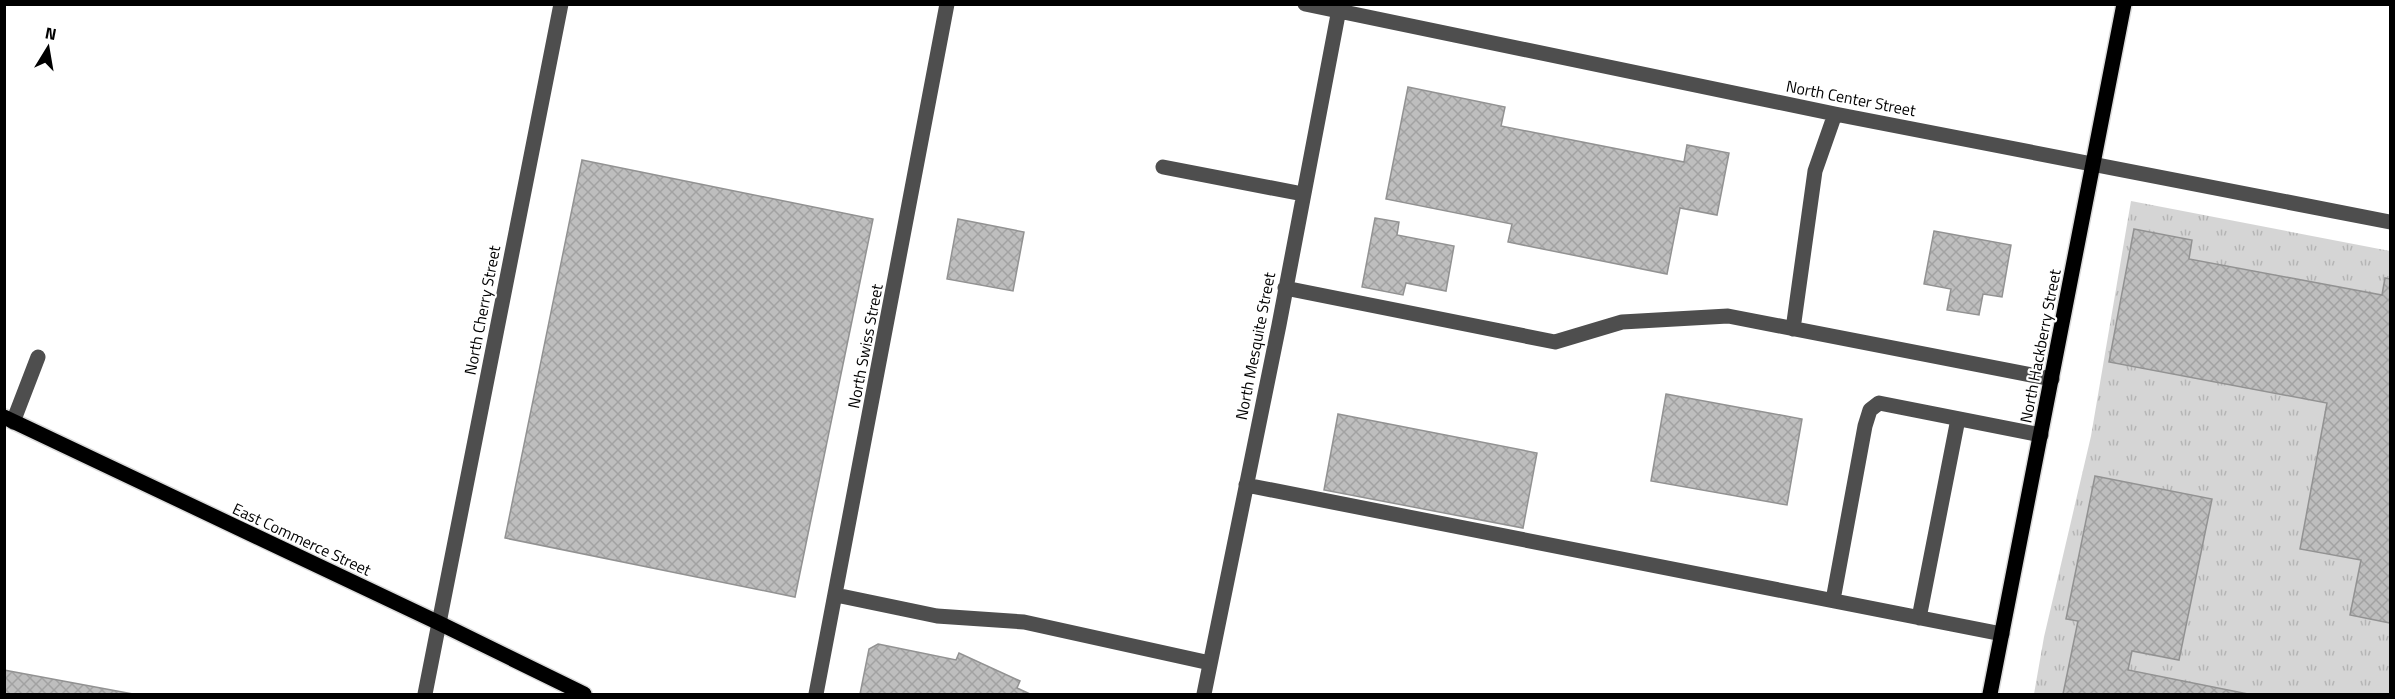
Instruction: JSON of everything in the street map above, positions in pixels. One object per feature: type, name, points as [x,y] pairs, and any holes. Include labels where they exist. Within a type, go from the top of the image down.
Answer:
[{"type":"main road","name":"North Hackberry Street","points":[[1990,694],[2124,4]]},
{"type":"main road","name":"East Commerce Street","points":[[9,419],[584,694]]},
{"type":"street","name":"North Cherry Street","points":[[425,694],[561,4]]},
{"type":"street","name":"North Swiss Street","points":[[816,694],[947,4]]},
{"type":"street","name":"North Center Street","points":[[1305,4],[1339,8],[1835,114],[2391,222]]},
{"type":"street","name":"North Mesquite Street","points":[[1204,694],[1339,8]]},
{"type":"street","points":[[1793,328],[1815,171],[1835,114]]},
{"type":"street","points":[[1163,167],[1303,194]]},
{"type":"street","points":[[1285,288],[1555,342],[1622,322],[1728,316],[2052,379]]},
{"type":"street","points":[[9,419],[38,357]]},
{"type":"street","points":[[1833,600],[1865,426],[1870,410],[1879,403],[2041,435]]},
{"type":"street","points":[[1919,618],[1958,419]]},
{"type":"street","points":[[1246,485],[2002,634]]},
{"type":"street","points":[[836,595],[938,616],[1024,622],[1210,663]]},
{"type":"green space","points":[[2131,201],[2390,251],[2390,694],[2034,694],[2044,637],[2091,436]]},
{"type":"building","points":[[1408,87],[1505,107],[1501,126],[1684,162],[1687,145],[1729,153],[1717,215],[1680,208],[1667,274],[1508,242],[1512,224],[1386,199]]},
{"type":"building","points":[[582,160],[873,219],[795,597],[505,538]]},
{"type":"building","points":[[1375,218],[1399,222],[1397,235],[1454,246],[1446,291],[1406,283],[1403,295],[1362,287]]},
{"type":"building","points":[[958,219],[1024,232],[1013,291],[947,279]]},
{"type":"building","points":[[2134,229],[2192,240],[2189,259],[2382,295],[2385,278],[2390,279],[2390,623],[2350,615],[2361,560],[2300,549],[2327,403],[2109,362]]},
{"type":"building","points":[[1934,231],[2011,245],[2002,297],[1983,294],[1979,315],[1947,310],[1951,289],[1924,284]]},
{"type":"building","points":[[1666,394],[1802,419],[1787,505],[1651,481]]},
{"type":"building","points":[[1338,414],[1537,453],[1523,528],[1324,490]]},
{"type":"building","points":[[2095,476],[2212,499],[2179,660],[2132,651],[2128,670],[2248,694],[2063,694],[2078,621],[2066,619]]},
{"type":"building","points":[[878,644],[956,660],[959,653],[1020,681],[1017,688],[1030,694],[860,694],[869,649]]},
{"type":"building","points":[[4,670],[133,694],[4,694]]}]
